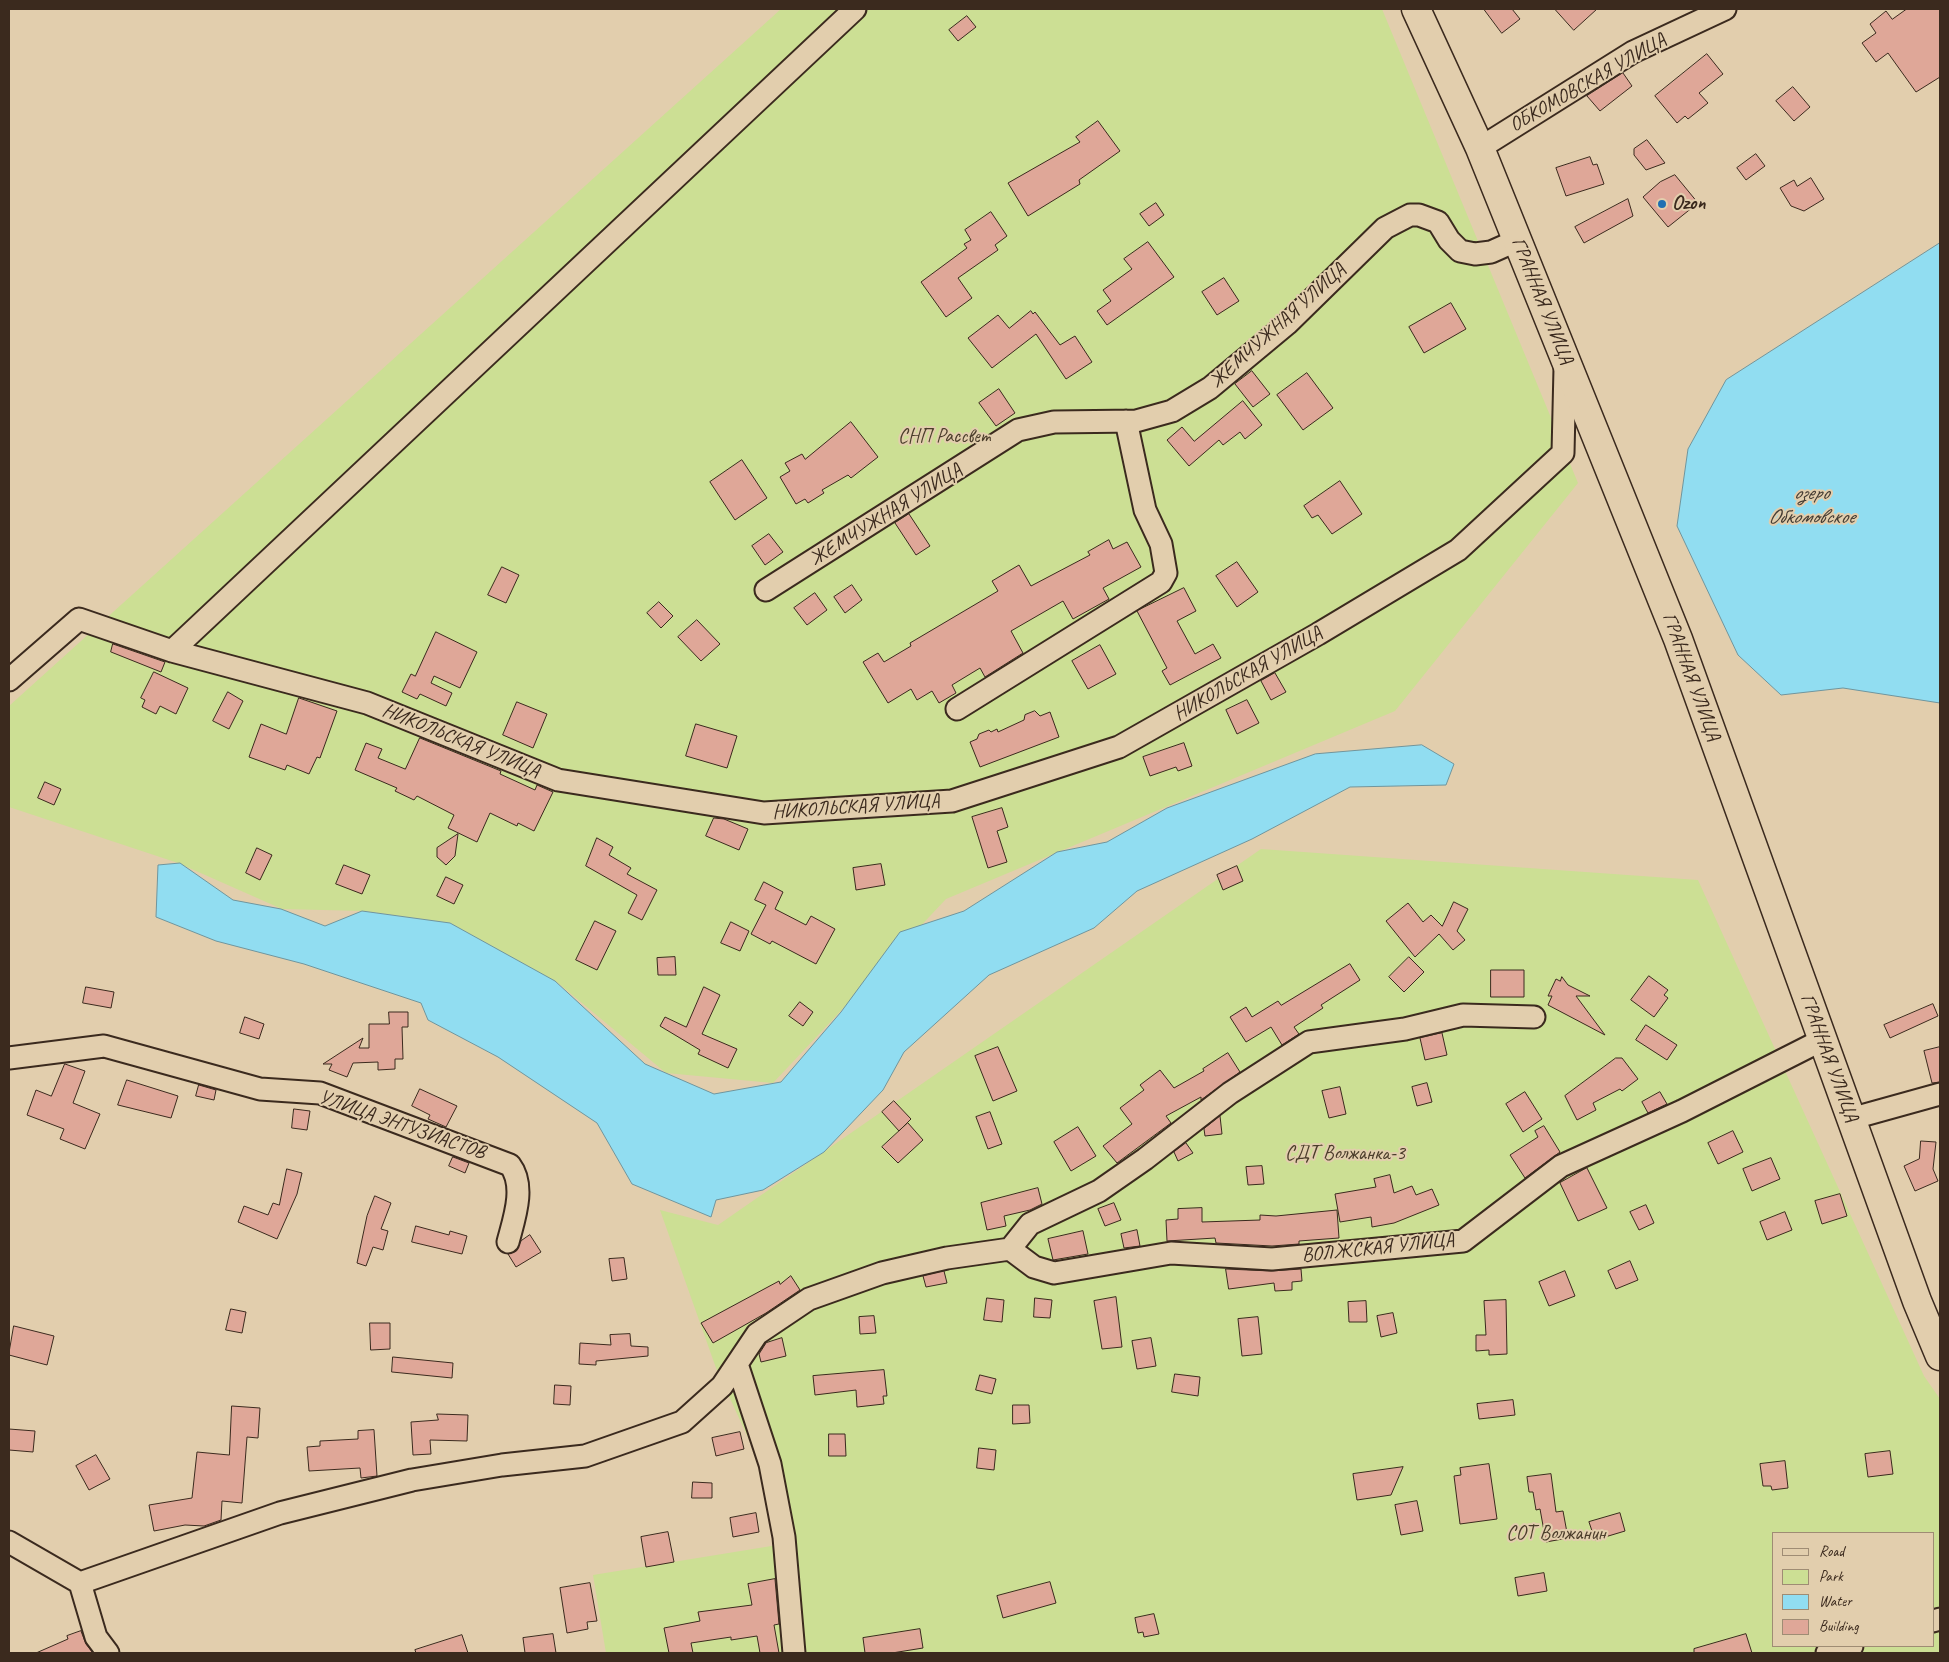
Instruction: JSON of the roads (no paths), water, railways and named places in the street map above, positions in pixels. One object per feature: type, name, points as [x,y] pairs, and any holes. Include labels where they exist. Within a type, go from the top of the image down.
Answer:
[{"type":"street","points":[[172,651],[855,9]]},
{"type":"street","name":"ГРАННАЯ УЛИЦА","points":[[1416,9],[1480,148],[1678,639],[1850,1119],[1917,1301],[1940,1356]]},
{"type":"street","name":"ОБКОМОВСКАЯ УЛИЦА","points":[[1480,148],[1633,52],[1725,9]]},
{"type":"street","name":"ЖЕМЧУЖНАЯ УЛИЦА","points":[[766,590],[1018,430],[1054,422],[1136,420],[1172,411],[1210,388],[1288,324],[1385,228],[1410,215],[1419,215],[1438,222],[1449,240],[1460,251],[1475,254],[1491,252],[1518,240]]},
{"type":"street","name":"НИКОЛЬСКАЯ УЛИЦА","points":[[9,680],[79,619],[172,651],[368,703],[558,780],[764,813],[952,801],[1119,747],[1458,550],[1564,453],[1566,358]]},
{"type":"street","points":[[958,709],[1161,582],[1166,573],[1160,544],[1146,510],[1126,421]]},
{"type":"street","points":[[80,1583],[280,1512],[412,1480],[502,1465],[585,1456],[682,1422],[722,1386],[757,1334],[810,1299],[882,1273],[946,1258],[1010,1249],[1030,1224],[1099,1191],[1145,1160],[1230,1093],[1309,1042],[1405,1029],[1463,1015],[1534,1017]]},
{"type":"street","name":"ВОЛЖСКАЯ УЛИЦА","points":[[1010,1249],[1034,1267],[1054,1273],[1171,1253],[1272,1259],[1463,1241],[1562,1166],[1682,1111],[1822,1040]]},
{"type":"street","name":"УЛИЦА ЭНТУЗИАСТОВ","points":[[9,1058],[104,1046],[260,1089],[320,1093],[510,1165],[515,1171],[517,1182],[516,1209],[508,1242]]},
{"type":"street","points":[[1850,1119],[1940,1094]]},
{"type":"street","points":[[737,1364],[770,1464],[774,1482],[784,1537],[794,1653]]},
{"type":"street","points":[[9,1542],[80,1583],[96,1637],[108,1653]]},
{"type":"street","points":[[1827,1653],[1848,1647]]},
{"type":"water","name":"озеро Обкомовское","points":[[1940,243],[1940,703],[1843,688],[1781,695],[1738,655],[1677,526],[1688,449],[1726,380]]},
{"type":"water","points":[[1422,745],[1454,764],[1446,785],[1350,787],[1252,839],[1137,891],[1094,928],[989,975],[904,1052],[883,1090],[824,1152],[763,1190],[716,1200],[711,1217],[632,1184],[597,1123],[498,1057],[428,1020],[421,1003],[304,964],[216,941],[156,917],[158,865],[180,863],[233,900],[281,909],[325,926],[362,911],[450,923],[555,981],[645,1064],[714,1094],[781,1082],[841,1012],[900,932],[964,911],[1057,852],[1107,842],[1167,808],[1315,754]]},
{"type":"place","name":"Ozon","points":[[1662,204]]},
{"type":"park label","name":"СНП Рассвет","points":[[944,437]]},
{"type":"park label","name":"СДТ Волжанка-3","points":[[1345,1154]]},
{"type":"park label","name":"СОТ Волжанин","points":[[1556,1534]]}]
